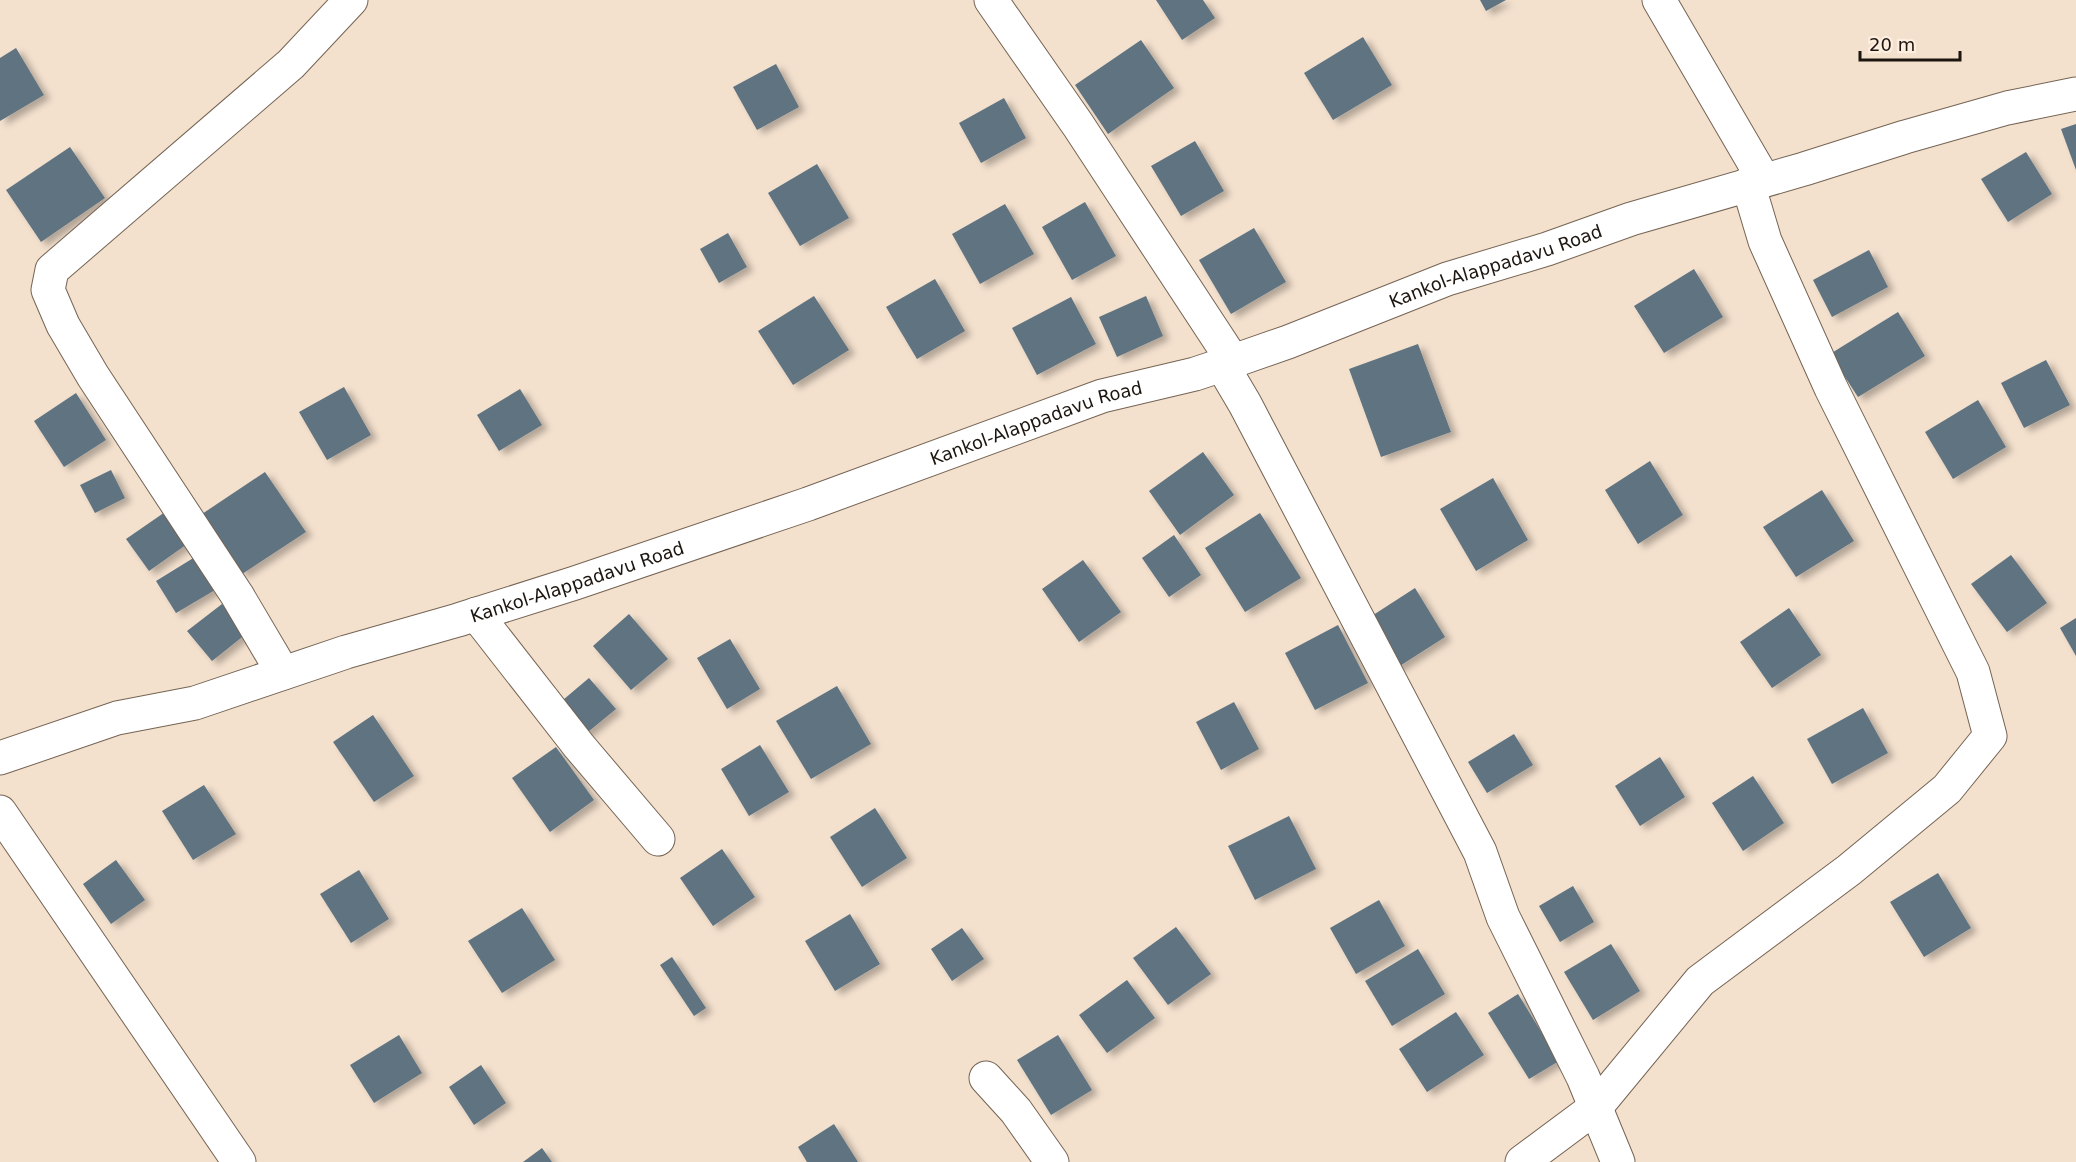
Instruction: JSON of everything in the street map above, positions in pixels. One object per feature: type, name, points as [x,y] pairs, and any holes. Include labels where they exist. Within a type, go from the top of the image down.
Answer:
[{"type":"street","points":[[283,673],[237,596],[93,376],[63,325],[48,290],[52,270],[291,64],[351,0]]},
{"type":"street","points":[[991,0],[1078,125],[1228,363],[1245,404],[1314,540],[1480,852],[1503,917],[1583,1077],[1617,1162]]},
{"type":"street","points":[[1522,1162],[1596,1107],[1700,981],[1849,870],[1947,789],[1990,736],[1973,672],[1831,388],[1765,241],[1756,182],[1659,0]]},
{"type":"street","name":"Kankol-Alappadavu Road","points":[[0,758],[117,718],[195,703],[283,673],[476,614],[808,504],[1102,396],[1195,374],[1228,363],[1288,342],[1447,279],[1547,249],[1631,219],[2007,108],[2076,94]]},
{"type":"street","points":[[476,614],[579,746],[658,839]]},
{"type":"street","points":[[0,812],[239,1162]]},
{"type":"street","points":[[986,1078],[1016,1111],[1052,1162]]},
{"type":"building","points":[[1156,0],[1203,0],[1215,18],[1182,40]]},
{"type":"building","points":[[1480,0],[1506,0],[1486,11]]},
{"type":"building","points":[[1363,37],[1392,85],[1333,120],[1304,73]]},
{"type":"building","points":[[1141,40],[1174,88],[1108,134],[1075,85]]},
{"type":"building","points":[[16,48],[44,95],[0,121],[0,58]]},
{"type":"building","points":[[776,64],[799,107],[757,130],[733,87]]},
{"type":"building","points":[[1004,98],[1026,138],[981,163],[959,123]]},
{"type":"building","points":[[2076,124],[2076,170],[2061,129]]},
{"type":"building","points":[[1195,141],[1224,191],[1181,216],[1151,166]]},
{"type":"building","points":[[70,147],[105,198],[41,242],[6,190]]},
{"type":"building","points":[[2026,152],[2052,194],[2008,222],[1981,179]]},
{"type":"building","points":[[817,164],[849,218],[800,246],[768,193]]},
{"type":"building","points":[[1085,202],[1116,256],[1072,280],[1042,227]]},
{"type":"building","points":[[1005,204],[1034,254],[980,284],[952,234]]},
{"type":"building","points":[[1254,228],[1286,282],[1231,314],[1199,260]]},
{"type":"building","points":[[728,233],[747,267],[719,283],[700,249]]},
{"type":"building","points":[[1869,250],[1888,287],[1832,317],[1813,280]]},
{"type":"building","points":[[1694,269],[1723,317],[1664,353],[1634,306]]},
{"type":"building","points":[[935,279],[965,331],[917,359],[886,307]]},
{"type":"building","points":[[814,296],[849,350],[793,385],[758,331]]},
{"type":"building","points":[[1146,296],[1163,336],[1117,357],[1099,317]]},
{"type":"building","points":[[1071,297],[1096,344],[1037,375],[1012,328]]},
{"type":"building","points":[[1898,312],[1925,356],[1858,397],[1830,354]]},
{"type":"building","points":[[1418,344],[1451,432],[1381,457],[1349,369]]},
{"type":"building","points":[[2046,360],[2070,405],[2024,428],[2001,383]]},
{"type":"building","points":[[344,387],[371,435],[327,460],[299,412]]},
{"type":"building","points":[[520,389],[542,425],[499,451],[477,415]]},
{"type":"building","points":[[76,393],[106,440],[64,467],[34,421]]},
{"type":"building","points":[[1978,400],[2006,447],[1953,479],[1925,432]]},
{"type":"building","points":[[1203,452],[1234,495],[1180,535],[1149,491]]},
{"type":"building","points":[[1650,461],[1683,515],[1638,544],[1605,490]]},
{"type":"building","points":[[111,470],[125,498],[95,513],[80,485]]},
{"type":"building","points":[[265,472],[306,532],[242,574],[202,514]]},
{"type":"building","points":[[1493,478],[1528,540],[1476,571],[1440,509]]},
{"type":"building","points":[[1822,490],[1854,541],[1796,577],[1763,527]]},
{"type":"building","points":[[168,510],[190,542],[149,571],[126,539]]},
{"type":"building","points":[[1260,513],[1301,578],[1245,612],[1205,548]]},
{"type":"building","points":[[1174,535],[1201,575],[1169,597],[1142,558]]},
{"type":"building","points":[[2011,555],[2047,603],[2007,632],[1971,584]]},
{"type":"building","points":[[195,557],[215,590],[176,613],[156,581]]},
{"type":"building","points":[[1083,560],[1121,612],[1079,642],[1042,589]]},
{"type":"building","points":[[1415,588],[1445,637],[1395,669],[1364,621]]},
{"type":"building","points":[[222,604],[246,634],[212,661],[187,631]]},
{"type":"building","points":[[1789,608],[1821,655],[1772,688],[1740,642]]},
{"type":"building","points":[[629,614],[668,659],[631,690],[593,646]]},
{"type":"building","points":[[2076,618],[2076,656],[2060,628]]},
{"type":"building","points":[[1338,625],[1368,683],[1315,710],[1285,653]]},
{"type":"building","points":[[730,639],[760,689],[727,709],[697,658]]},
{"type":"building","points":[[589,678],[616,709],[583,736],[557,705]]},
{"type":"building","points":[[837,686],[871,744],[811,779],[776,721]]},
{"type":"building","points":[[1234,702],[1259,749],[1221,770],[1196,722]]},
{"type":"building","points":[[1863,708],[1888,753],[1832,784],[1807,739]]},
{"type":"building","points":[[373,715],[414,776],[374,802],[333,742]]},
{"type":"building","points":[[1514,734],[1533,765],[1487,793],[1468,762]]},
{"type":"building","points":[[760,745],[789,792],[749,816],[721,769]]},
{"type":"building","points":[[556,747],[594,800],[550,832],[512,778]]},
{"type":"building","points":[[1660,757],[1685,797],[1640,826],[1615,786]]},
{"type":"building","points":[[1753,776],[1784,823],[1743,851],[1712,803]]},
{"type":"building","points":[[204,785],[236,834],[193,860],[162,811]]},
{"type":"building","points":[[875,808],[907,858],[862,887],[830,837]]},
{"type":"building","points":[[1289,816],[1316,869],[1255,900],[1228,846]]},
{"type":"building","points":[[722,849],[755,897],[713,926],[680,878]]},
{"type":"building","points":[[116,860],[145,900],[111,924],[83,884]]},
{"type":"building","points":[[359,870],[389,919],[351,943],[320,894]]},
{"type":"building","points":[[1938,873],[1971,928],[1924,957],[1890,902]]},
{"type":"building","points":[[1573,886],[1594,922],[1560,942],[1539,906]]},
{"type":"building","points":[[1379,900],[1405,946],[1356,974],[1330,928]]},
{"type":"building","points":[[522,908],[555,960],[502,993],[468,941]]},
{"type":"building","points":[[850,914],[880,964],[835,991],[805,941]]},
{"type":"building","points":[[1176,927],[1211,974],[1168,1005],[1133,958]]},
{"type":"building","points":[[962,928],[984,959],[952,981],[931,949]]},
{"type":"building","points":[[1611,944],[1640,991],[1593,1020],[1564,972]]},
{"type":"building","points":[[1418,949],[1445,994],[1392,1026],[1365,981]]},
{"type":"building","points":[[672,957],[706,1008],[694,1016],[660,965]]},
{"type":"building","points":[[1127,980],[1155,1018],[1107,1053],[1079,1015]]},
{"type":"building","points":[[1518,994],[1559,1061],[1529,1079],[1488,1013]]},
{"type":"building","points":[[1456,1012],[1484,1055],[1427,1092],[1399,1049]]},
{"type":"building","points":[[399,1035],[422,1073],[374,1103],[350,1065]]},
{"type":"building","points":[[1058,1035],[1092,1090],[1051,1115],[1017,1060]]},
{"type":"building","points":[[481,1065],[506,1103],[474,1125],[449,1087]]},
{"type":"building","points":[[834,1124],[858,1162],[807,1162],[798,1147]]},
{"type":"building","points":[[542,1148],[552,1162],[523,1162]]}]
